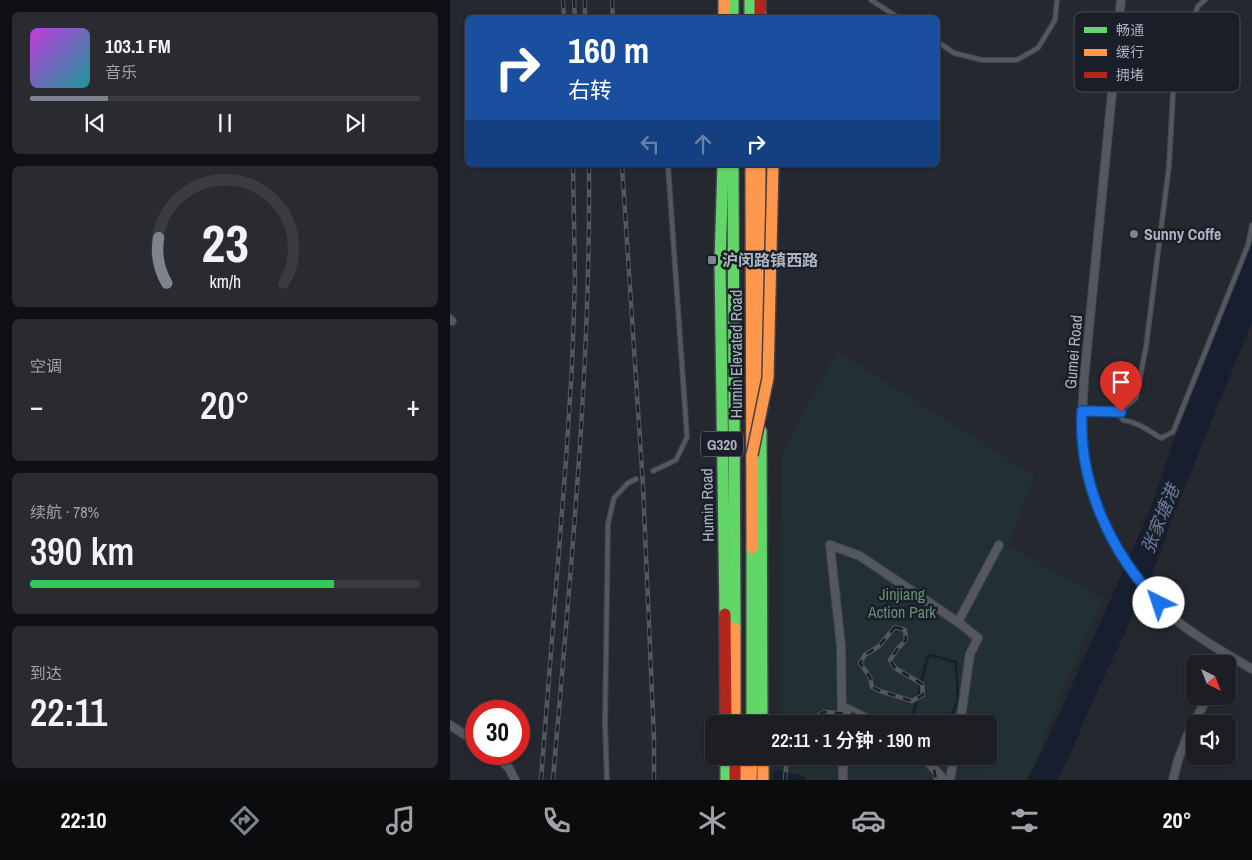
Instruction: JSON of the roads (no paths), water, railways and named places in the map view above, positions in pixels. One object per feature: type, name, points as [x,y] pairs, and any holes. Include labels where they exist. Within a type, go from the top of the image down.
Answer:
[{"type":"main road","points":[[724,0],[724,15]]},
{"type":"main road","points":[[733,0],[733,15]]},
{"type":"main road","points":[[750,0],[758,13]]},
{"type":"main road","name":"Humin Road","points":[[723,167],[720,263],[726,715]]},
{"type":"main road","name":"Humin Elevated Road","points":[[733,167],[735,715]]},
{"type":"main road","name":"Humin Elevated Road","points":[[751,167],[752,715]]},
{"type":"main road","name":"G320","points":[[760,167],[762,715]]},
{"type":"main road","points":[[752,455],[768,378],[773,167]]},
{"type":"main road","points":[[726,765],[726,780]]},
{"type":"main road","points":[[735,765],[735,780]]},
{"type":"main road","points":[[745,765],[745,780]]},
{"type":"main road","points":[[752,765],[752,780]]},
{"type":"main road","points":[[762,765],[762,780]]},
{"type":"street","name":"Gumei Road","points":[[1112,92],[1082,411],[1083,443],[1087,472],[1102,521],[1111,539],[1151,594],[1181,624],[1229,655]]},
{"type":"street","points":[[842,715],[841,646],[830,545],[860,556],[958,622],[978,638],[970,654],[961,715]]},
{"type":"street","points":[[958,622],[999,545]]},
{"type":"street","name":"Gumei Road","points":[[1236,659],[1252,669]]},
{"type":"street","points":[[1173,780],[1188,734],[1203,705]]},
{"type":"street","points":[[842,706],[860,715]]},
{"type":"street","points":[[450,725],[465,735]]},
{"type":"street","points":[[506,765],[515,779]]},
{"type":"street","points":[[843,765],[843,780]]},
{"type":"street","points":[[931,765],[944,780]]},
{"type":"street","points":[[950,780],[952,765]]},
{"type":"lane","points":[[871,0],[894,15]]},
{"type":"lane","points":[[940,43],[954,52],[982,60],[1017,60],[1038,48],[1056,20],[1057,0]]},
{"type":"lane","points":[[1196,12],[1198,6],[1205,0]]},
{"type":"lane","points":[[1173,92],[1169,166],[1146,348],[1136,398],[1121,412],[1123,420],[1131,421],[1161,438],[1173,432],[1248,244],[1252,225]]},
{"type":"lane","points":[[653,471],[676,460],[687,437],[668,167]]},
{"type":"lane","points":[[1082,411],[1121,412]]},
{"type":"lane","points":[[606,780],[608,524],[614,498],[628,483],[636,479]]},
{"type":"water","name":"张家塘港","points":[[1252,238],[1252,322],[1174,514],[1156,564],[1057,780],[1027,780],[1046,743],[1150,510],[1171,448]]},
{"type":"waterway","points":[[913,715],[927,659],[931,655],[956,662],[958,700],[952,715]]},
{"type":"waterway","points":[[777,775],[802,780]]},
{"type":"railway","points":[[563,0],[564,15]]},
{"type":"railway","points":[[574,0],[575,15]]},
{"type":"railway","points":[[585,0],[585,15]]},
{"type":"railway","points":[[612,0],[613,15]]},
{"type":"railway","points":[[541,780],[572,367],[575,279],[573,167]]},
{"type":"railway","points":[[553,780],[583,396],[587,319],[589,167]]},
{"type":"railway","points":[[622,167],[643,486],[654,780]]},
{"type":"railway","points":[[895,627],[905,630],[906,640],[890,660],[895,668],[922,684],[923,695],[912,701],[872,687],[870,677],[860,663],[865,655],[879,646],[895,627]]},
{"type":"railway","points":[[819,715],[823,712],[856,715]]},
{"type":"railway","points":[[785,780],[786,765]]},
{"type":"railway","points":[[932,765],[936,780]]},
{"type":"place","name":"Sunny Coffe","points":[[1134,234]]},
{"type":"place","name":"沪闵路镇西路","points":[[712,260]]},
{"type":"park label","name":"Jinjiang Action Park","points":[[902,603]]}]
